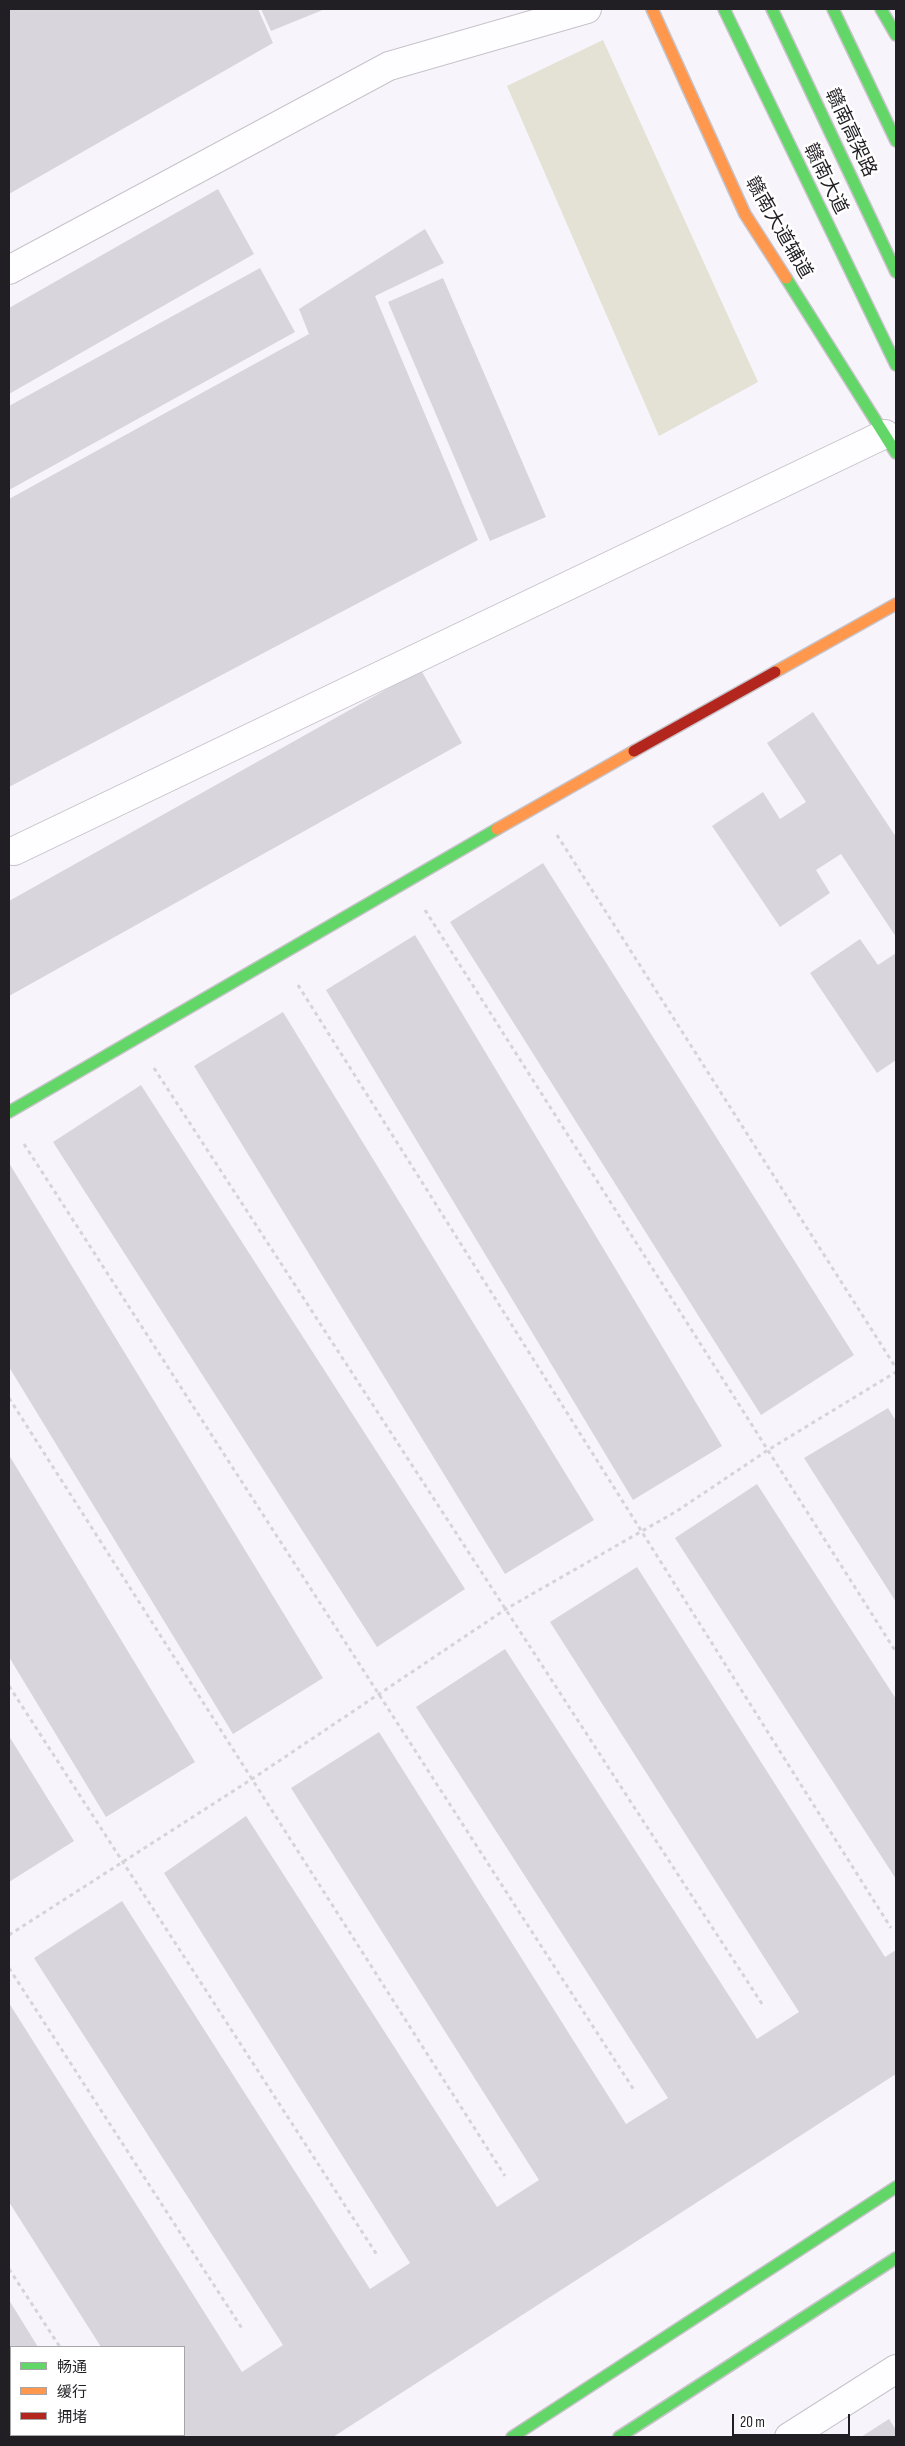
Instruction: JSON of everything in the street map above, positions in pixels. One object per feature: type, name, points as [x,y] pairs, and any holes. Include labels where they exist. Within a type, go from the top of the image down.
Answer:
[{"type":"main road","name":"赣南大道辅道","points":[[652,9],[745,214],[891,443]]},
{"type":"main road","name":"赣南大道","points":[[724,9],[896,365]]},
{"type":"main road","name":"赣南高架路","points":[[772,9],[896,272]]},
{"type":"main road","name":"赣南高架路","points":[[833,9],[896,141]]},
{"type":"main road","points":[[880,9],[896,35]]},
{"type":"main road","points":[[9,1112],[538,805],[896,604]]},
{"type":"main road","points":[[512,2437],[896,2187]]},
{"type":"main road","points":[[619,2437],[896,2258]]},
{"type":"street","points":[[9,270],[389,66],[587,9]]},
{"type":"street","points":[[14,851],[891,443]]},
{"type":"street","points":[[789,2437],[894,2376]]},
{"type":"path","points":[[538,805],[896,1368]]},
{"type":"path","points":[[407,881],[896,1652]]},
{"type":"path","points":[[279,955],[891,1928]]},
{"type":"path","points":[[135,1039],[764,2007]]},
{"type":"path","points":[[20,1137],[634,2090]]},
{"type":"path","points":[[9,1935],[252,1779],[506,1609],[677,1511],[768,1450],[896,1372]]},
{"type":"path","points":[[9,1398],[505,2176]]},
{"type":"path","points":[[9,1686],[377,2255]]},
{"type":"path","points":[[9,1968],[243,2330]]},
{"type":"path","points":[[9,2269],[59,2346]]},
{"type":"shaded area","points":[[603,40],[758,382],[659,436],[507,86]]},
{"type":"building","points":[[9,9],[258,9],[273,43],[9,194]]},
{"type":"building","points":[[261,9],[325,9],[271,31]]},
{"type":"building","points":[[218,189],[254,254],[9,394],[9,308]]},
{"type":"building","points":[[425,229],[444,263],[375,296],[478,540],[9,787],[9,499],[309,334],[299,309]]},
{"type":"building","points":[[260,268],[295,332],[9,490],[9,406]]},
{"type":"building","points":[[443,278],[546,517],[490,541],[388,302]]},
{"type":"building","points":[[421,670],[462,743],[9,996],[9,901]]},
{"type":"building","points":[[813,712],[896,837],[896,937],[841,854],[816,870],[830,893],[780,927],[712,826],[763,792],[780,819],[806,802],[767,743]]},
{"type":"building","points":[[543,863],[854,1355],[761,1415],[450,922]]},
{"type":"building","points":[[415,935],[722,1446],[633,1500],[326,990]]},
{"type":"building","points":[[860,939],[878,965],[896,953],[896,1060],[877,1073],[810,973]]},
{"type":"building","points":[[283,1012],[594,1520],[505,1574],[194,1066]]},
{"type":"building","points":[[141,1085],[465,1589],[377,1647],[53,1142]]},
{"type":"building","points":[[9,1163],[323,1678],[233,1734],[9,1367]]},
{"type":"building","points":[[888,1408],[896,1421],[896,1602],[804,1458]]},
{"type":"building","points":[[9,1455],[195,1762],[106,1817],[9,1657]]},
{"type":"building","points":[[757,1484],[896,1699],[896,1879],[675,1538]]},
{"type":"building","points":[[637,1567],[885,1957],[896,1950],[896,2074],[333,2437],[141,2437],[185,2436],[185,2346],[100,2346],[9,2202],[9,2003],[242,2372],[283,2345],[34,1958],[122,1901],[370,2289],[410,2263],[164,1873],[246,1816],[497,2207],[539,2180],[291,1788],[379,1732],[626,2124],[668,2098],[416,1707],[505,1649],[757,2039],[799,2012],[550,1622]]},
{"type":"building","points":[[9,1736],[74,1841],[9,1882]]},
{"type":"building","points":[[9,2300],[37,2346],[10,2346],[10,2436],[93,2437],[9,2437]]},
{"type":"building","points":[[889,2419],[896,2430],[896,2437],[861,2437]]},
{"type":"traffic: fast","points":[[724,9],[896,365]]},
{"type":"traffic: fast","points":[[772,9],[896,272]]},
{"type":"traffic: fast","points":[[833,9],[896,141]]},
{"type":"traffic: fast","points":[[881,9],[896,35]]},
{"type":"traffic: fast","points":[[786,278],[896,453]]},
{"type":"traffic: fast","points":[[9,1112],[497,829]]},
{"type":"traffic: fast","points":[[512,2437],[896,2187]]},
{"type":"traffic: fast","points":[[619,2437],[896,2258]]},
{"type":"traffic: slow","points":[[652,9],[745,214],[786,278]]},
{"type":"traffic: slow","points":[[775,672],[896,604]]},
{"type":"traffic: slow","points":[[497,829],[634,751]]},
{"type":"traffic: jam","points":[[634,751],[775,672]]}]
